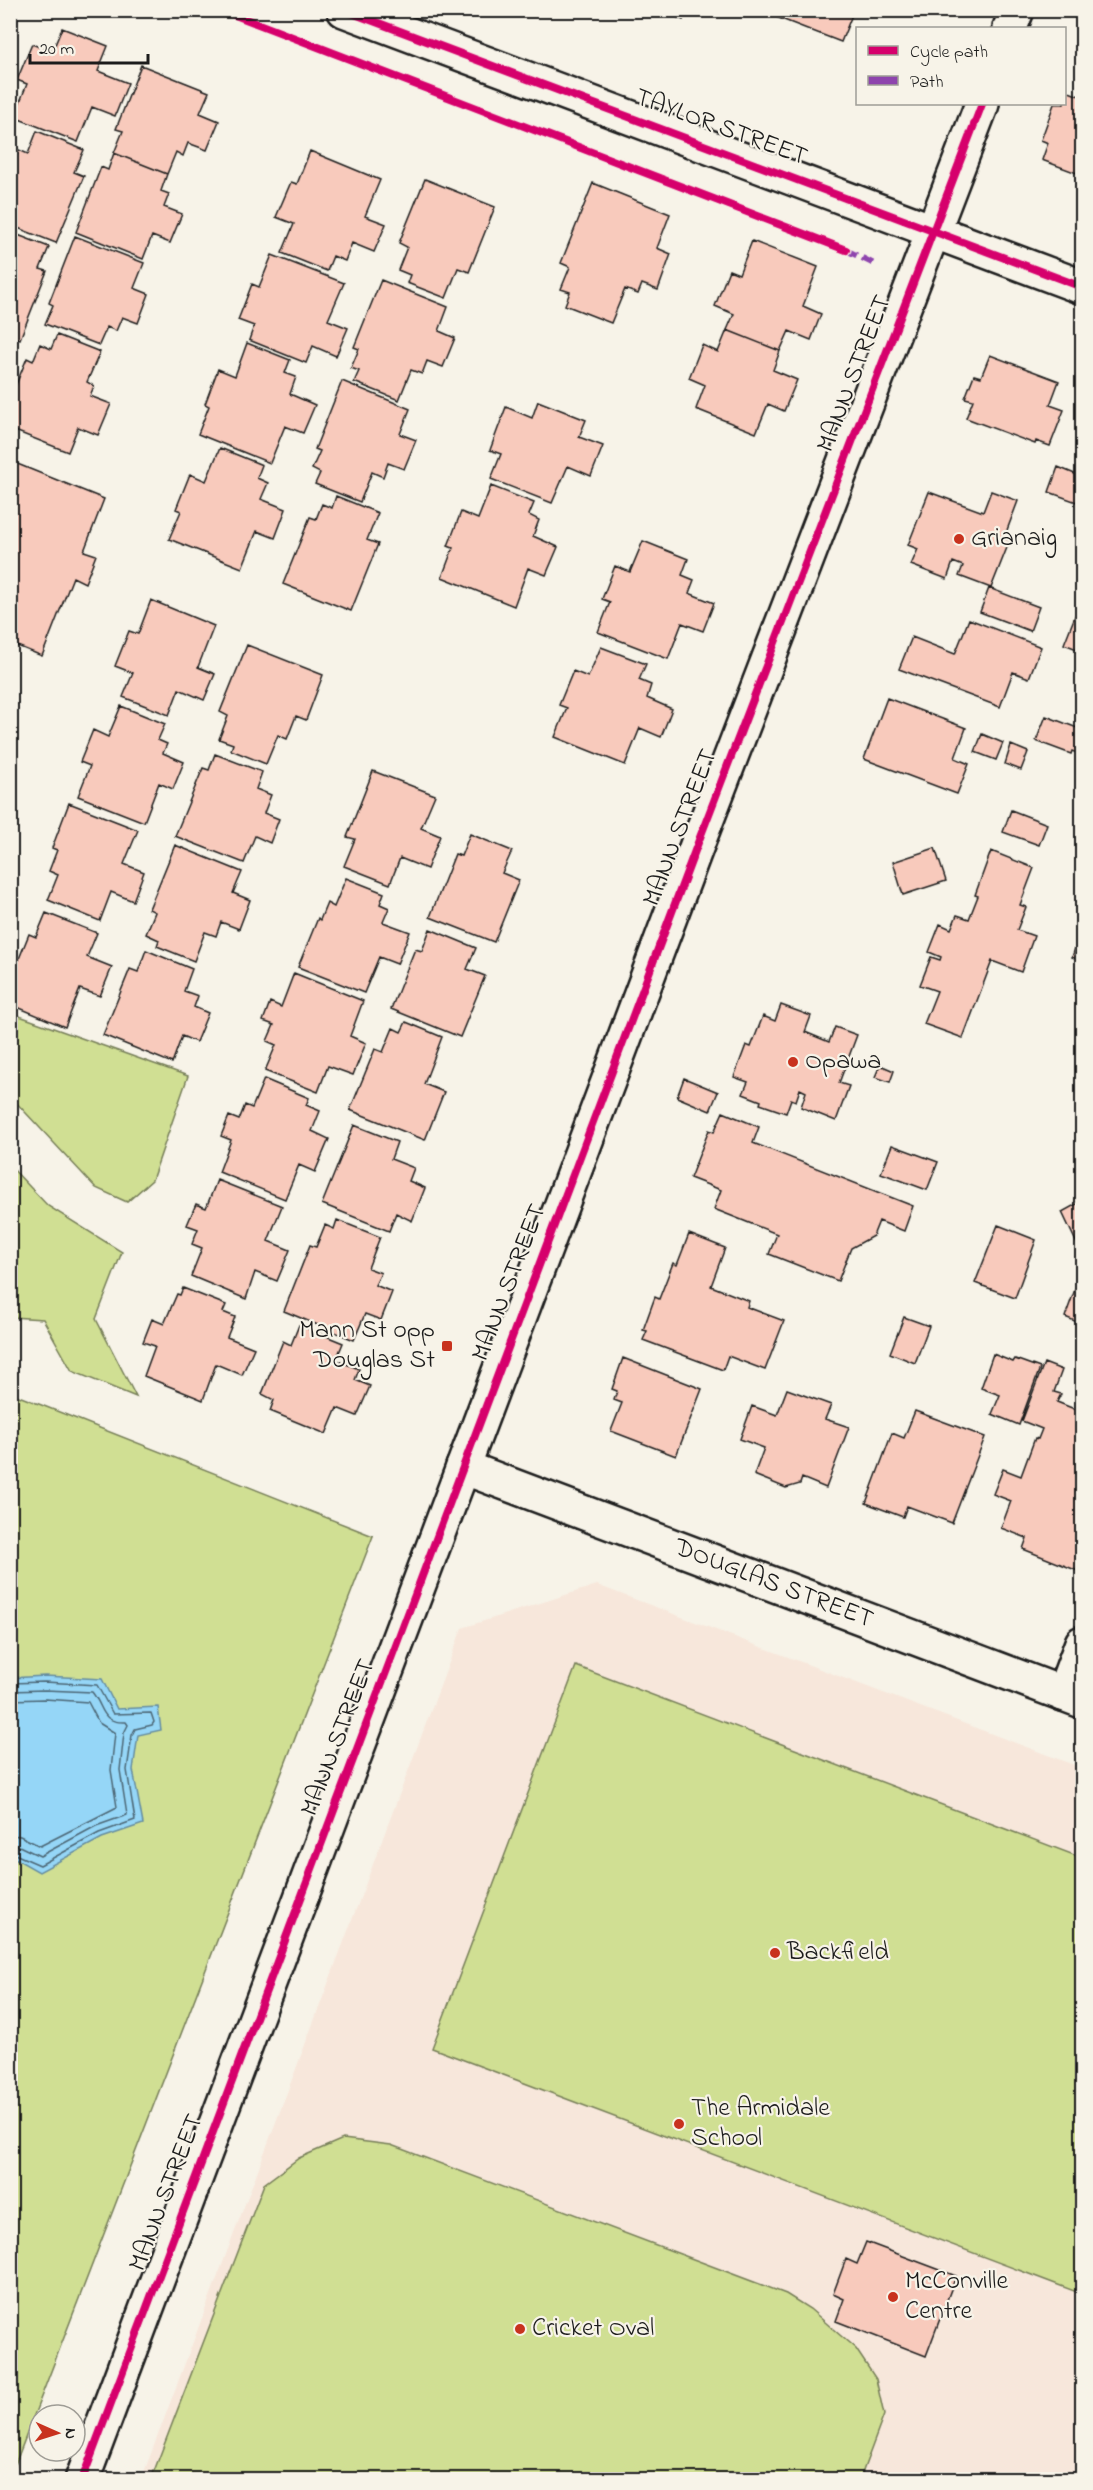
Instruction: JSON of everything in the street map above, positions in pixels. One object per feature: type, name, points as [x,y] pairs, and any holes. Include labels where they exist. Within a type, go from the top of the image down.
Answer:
[{"type":"street","name":"TAYLOR STREET","points":[[344,10],[1083,287]]},
{"type":"street","points":[[1010,27],[1017,10]]},
{"type":"street","name":"MANN STREET","points":[[82,2480],[703,829],[982,105]]},
{"type":"street","name":"DOUGLAS STREET","points":[[463,1467],[1073,1697]]},
{"type":"street","points":[[1073,1697],[1083,1643]]},
{"type":"shaded area","name":"The Armidale School","points":[[597,1585],[1082,1768],[1082,2479],[141,2480],[462,1628]]},
{"type":"green space","points":[[11,1013],[188,1076],[152,1180],[127,1202],[96,1188],[11,1097]]},
{"type":"green space","points":[[10,1166],[48,1206],[122,1252],[96,1319],[136,1397],[72,1371],[43,1319],[11,1317]]},
{"type":"green space","points":[[11,1393],[373,1536],[39,2403],[27,2403],[27,2433],[11,2475]]},
{"type":"green space","name":"Backfield","points":[[576,1666],[1082,1858],[1082,2294],[432,2048]]},
{"type":"green space","name":"Cricket Oval","points":[[343,2139],[391,2145],[786,2294],[810,2309],[856,2349],[876,2379],[884,2415],[860,2479],[151,2479],[264,2184],[299,2158]]},
{"type":"water","points":[[45,1676],[102,1679],[117,1709],[158,1707],[161,1730],[138,1735],[133,1770],[143,1824],[102,1838],[39,1872],[11,1856],[10,1678]]},
{"type":"building","points":[[659,10],[686,10],[683,20]]},
{"type":"building","points":[[758,10],[854,10],[841,42]]},
{"type":"building","points":[[62,28],[108,46],[98,71],[128,83],[115,116],[92,107],[78,142],[14,117],[27,84],[17,80],[32,44],[52,52]]},
{"type":"building","points":[[141,65],[209,92],[200,113],[219,121],[207,150],[188,143],[183,156],[176,152],[167,174],[114,153],[123,131],[116,129]]},
{"type":"building","points":[[1066,91],[1082,97],[1082,175],[1042,160],[1048,143],[1041,140],[1054,105],[1066,105]]},
{"type":"building","points":[[37,131],[84,150],[74,172],[84,176],[56,243],[10,225],[10,163],[13,164],[19,150],[28,154]]},
{"type":"building","points":[[310,151],[380,180],[365,216],[386,224],[374,252],[352,243],[345,261],[333,256],[327,271],[282,253],[294,224],[276,217],[291,182],[297,184]]},
{"type":"building","points":[[114,153],[167,174],[161,191],[169,194],[164,207],[182,214],[170,243],[152,236],[143,259],[76,232],[101,167],[108,170]]},
{"type":"building","points":[[425,179],[495,207],[469,272],[458,268],[446,298],[407,283],[410,275],[398,270],[407,247],[399,243]]},
{"type":"building","points":[[593,183],[670,214],[657,248],[671,254],[658,290],[642,284],[638,294],[625,289],[611,323],[565,305],[570,292],[561,289],[570,267],[561,263]]},
{"type":"building","points":[[10,232],[49,247],[40,269],[47,271],[20,339],[10,335]]},
{"type":"building","points":[[75,236],[144,263],[134,288],[149,294],[138,323],[122,317],[116,331],[107,327],[99,345],[45,324],[53,305],[49,303]]},
{"type":"building","points":[[752,241],[818,267],[803,306],[821,314],[811,340],[789,331],[780,351],[727,330],[734,314],[715,306],[729,270],[739,274]]},
{"type":"building","points":[[272,255],[344,283],[328,320],[348,328],[336,356],[313,346],[306,363],[249,340],[254,326],[238,320],[252,284],[259,287]]},
{"type":"building","points":[[381,280],[448,307],[439,331],[455,338],[443,367],[427,361],[422,374],[411,370],[399,400],[354,382],[359,371],[351,368],[359,349],[354,347]]},
{"type":"building","points":[[727,330],[780,351],[773,370],[797,380],[784,411],[768,404],[756,433],[696,409],[705,385],[689,378],[702,345],[718,352]]},
{"type":"building","points":[[57,335],[100,352],[87,382],[94,386],[90,396],[111,404],[98,435],[78,427],[68,452],[10,429],[10,399],[27,358],[33,361],[40,344],[51,349]]},
{"type":"building","points":[[247,343],[290,360],[285,373],[296,377],[290,394],[315,405],[303,433],[285,426],[270,463],[198,434],[209,406],[205,404],[218,369],[235,376]]},
{"type":"building","points":[[990,355],[1059,381],[1050,405],[1064,410],[1050,446],[1036,441],[1035,444],[966,418],[973,400],[965,398],[974,375],[981,377]]},
{"type":"building","points":[[342,381],[410,409],[400,434],[416,440],[404,469],[388,463],[383,477],[372,472],[360,502],[315,484],[320,473],[312,469],[320,451],[315,449]]},
{"type":"building","points":[[538,401],[586,420],[579,437],[603,446],[591,476],[568,466],[552,503],[491,479],[501,454],[490,450],[506,407],[532,418]]},
{"type":"building","points":[[220,448],[262,465],[257,478],[268,483],[261,499],[286,509],[275,538],[257,531],[242,568],[169,539],[181,511],[176,509],[190,474],[206,481]]},
{"type":"building","points":[[10,461],[104,499],[84,551],[96,555],[85,583],[73,577],[42,656],[10,643]]},
{"type":"building","points":[[1058,467],[1082,477],[1082,504],[1049,492]]},
{"type":"building","points":[[491,486],[534,503],[529,515],[539,520],[533,536],[558,547],[546,575],[528,568],[514,606],[442,577],[453,548],[448,546],[461,512],[478,519]]},
{"type":"building","name":"Grianaig","points":[[991,491],[1018,501],[1004,538],[1010,540],[991,588],[959,576],[963,566],[953,562],[947,579],[911,565],[918,549],[908,545],[929,492],[983,512]]},
{"type":"building","points":[[336,496],[378,513],[367,540],[378,544],[351,611],[283,584],[310,517],[316,519],[322,504],[332,508]]},
{"type":"building","points":[[643,541],[688,559],[682,575],[694,580],[689,593],[714,603],[703,631],[682,623],[668,659],[598,632],[610,602],[602,599],[615,566],[630,572]]},
{"type":"building","points":[[989,588],[1039,607],[1030,631],[980,612]]},
{"type":"building","points":[[151,600],[214,626],[198,667],[215,674],[204,700],[179,689],[169,715],[123,697],[133,673],[115,666],[129,631],[138,634]]},
{"type":"building","points":[[1077,611],[1082,613],[1082,651],[1064,644]]},
{"type":"building","points":[[969,619],[1041,647],[1029,678],[1013,672],[1000,707],[899,669],[912,637],[955,654]]},
{"type":"building","points":[[247,645],[323,675],[306,720],[296,716],[287,739],[278,735],[266,764],[231,750],[233,744],[219,739],[228,716],[220,712]]},
{"type":"building","points":[[601,647],[646,664],[639,680],[651,685],[647,698],[672,709],[661,737],[640,728],[625,765],[555,737],[567,708],[559,705],[573,671],[588,677]]},
{"type":"building","points":[[887,698],[966,728],[955,758],[969,764],[957,794],[864,759]]},
{"type":"building","points":[[121,706],[165,724],[158,740],[167,744],[163,753],[184,762],[173,789],[159,783],[144,822],[78,796],[90,766],[80,762],[93,730],[108,737]]},
{"type":"building","points":[[1046,716],[1080,729],[1082,755],[1072,751],[1071,754],[1036,741]]},
{"type":"building","points":[[982,734],[1003,743],[996,760],[975,752]]},
{"type":"building","points":[[1011,745],[1028,752],[1021,770],[1005,764]]},
{"type":"building","points":[[215,754],[262,772],[256,789],[271,795],[264,813],[279,819],[270,843],[255,836],[244,863],[175,836],[203,768],[209,770]]},
{"type":"building","points":[[373,771],[435,795],[421,828],[440,836],[427,869],[400,858],[390,884],[344,866],[355,839],[347,837]]},
{"type":"building","points":[[69,803],[138,830],[124,864],[144,872],[133,901],[111,892],[100,921],[48,900],[58,875],[49,871],[57,850],[52,848]]},
{"type":"building","points":[[1011,810],[1047,824],[1039,845],[1003,832]]},
{"type":"building","points":[[470,834],[512,851],[502,873],[519,880],[494,942],[430,917],[455,854],[461,856]]},
{"type":"building","points":[[175,845],[242,872],[233,893],[250,900],[239,929],[221,922],[216,936],[205,932],[194,961],[157,946],[159,940],[146,934],[155,912],[149,909]]},
{"type":"building","points":[[935,848],[946,881],[903,895],[893,862]]},
{"type":"building","points":[[991,851],[1034,868],[1020,905],[1026,907],[1017,930],[1034,936],[1021,972],[992,961],[963,1038],[924,1024],[937,991],[920,985],[931,957],[940,960],[941,957],[929,952],[940,924],[951,929],[957,915],[969,919]]},
{"type":"building","points":[[346,878],[384,893],[380,904],[389,908],[383,922],[410,932],[397,964],[379,957],[364,993],[298,967],[318,918],[320,920],[327,903],[334,907]]},
{"type":"building","points":[[46,913],[97,933],[87,957],[112,967],[100,996],[80,989],[65,1027],[10,1004],[10,981],[29,934],[36,937]]},
{"type":"building","points":[[430,929],[476,948],[467,969],[485,976],[460,1037],[391,1009],[415,949],[422,951]]},
{"type":"building","points":[[1082,929],[1082,961],[1072,957]]},
{"type":"building","points":[[146,950],[192,969],[184,991],[198,996],[194,1007],[208,1013],[196,1042],[182,1036],[172,1063],[103,1035],[130,969],[138,972]]},
{"type":"building","points":[[294,973],[363,1001],[350,1036],[366,1043],[353,1075],[328,1066],[318,1092],[265,1071],[276,1045],[267,1041],[274,1025],[263,1021],[270,1002],[281,1007]]},
{"type":"building","name":"Opawa","points":[[781,1005],[811,1016],[805,1032],[829,1042],[835,1027],[857,1035],[839,1083],[849,1086],[836,1121],[801,1107],[806,1092],[800,1089],[796,1101],[791,1099],[786,1113],[760,1104],[761,1101],[743,1094],[748,1082],[734,1077],[746,1045],[751,1047],[763,1016],[775,1021]]},
{"type":"building","points":[[406,1022],[442,1037],[424,1084],[444,1092],[425,1140],[350,1110],[375,1049],[383,1052],[393,1028],[401,1032]]},
{"type":"building","points":[[880,1065],[894,1071],[890,1082],[875,1077]]},
{"type":"building","points":[[684,1078],[718,1092],[710,1111],[677,1097]]},
{"type":"building","points":[[264,1079],[309,1098],[306,1105],[320,1111],[312,1131],[329,1139],[315,1172],[299,1165],[285,1199],[219,1172],[231,1140],[221,1136],[229,1116],[239,1120],[245,1105],[252,1108]]},
{"type":"building","points":[[723,1112],[759,1127],[753,1143],[913,1206],[904,1231],[879,1221],[873,1236],[851,1248],[838,1281],[769,1254],[777,1234],[714,1209],[721,1190],[690,1178],[709,1130],[714,1132]]},
{"type":"building","points":[[354,1125],[397,1142],[391,1159],[414,1168],[409,1181],[425,1188],[412,1221],[396,1213],[389,1231],[322,1204]]},
{"type":"building","points":[[892,1145],[938,1162],[927,1190],[881,1173]]},
{"type":"building","points":[[217,1180],[282,1206],[268,1241],[290,1250],[277,1281],[255,1272],[246,1299],[191,1276],[202,1248],[192,1244],[198,1229],[187,1225],[196,1204],[206,1208]]},
{"type":"building","points":[[1082,1201],[1082,1244],[1078,1246],[1062,1212]]},
{"type":"building","points":[[337,1220],[380,1237],[368,1268],[381,1273],[375,1285],[392,1292],[381,1320],[365,1314],[354,1340],[284,1311],[310,1245],[316,1247],[325,1225],[334,1229]]},
{"type":"building","points":[[998,1225],[1036,1240],[1015,1298],[975,1283]]},
{"type":"building","points":[[689,1234],[725,1248],[711,1286],[749,1301],[747,1307],[784,1321],[765,1370],[728,1356],[723,1370],[643,1340],[647,1331],[643,1330],[655,1297],[659,1299],[673,1263],[677,1265]]},
{"type":"building","points":[[1082,1270],[1082,1324],[1065,1317]]},
{"type":"building","points":[[183,1288],[226,1305],[223,1312],[235,1317],[227,1337],[254,1348],[242,1375],[216,1364],[203,1400],[144,1376],[155,1346],[143,1342],[152,1319],[164,1324],[177,1294],[180,1295]]},
{"type":"building","points":[[904,1317],[929,1326],[915,1363],[890,1353]]},
{"type":"building","points":[[299,1325],[343,1343],[336,1360],[359,1369],[355,1380],[370,1386],[357,1416],[337,1408],[326,1434],[270,1411],[274,1400],[262,1394],[283,1341],[291,1345]]},
{"type":"building","points":[[993,1354],[1013,1362],[1015,1359],[1040,1368],[1019,1425],[992,1414],[1000,1395],[981,1388]]},
{"type":"building","points":[[623,1358],[702,1389],[676,1456],[611,1431],[622,1403],[614,1400],[617,1391],[612,1389]]},
{"type":"building","points":[[1044,1363],[1062,1370],[1054,1392],[1061,1394],[1057,1402],[1082,1412],[1082,1559],[1078,1571],[1023,1549],[1027,1538],[1001,1528],[1011,1501],[993,1494],[1003,1469],[1021,1476],[1035,1438],[1038,1439],[1042,1429],[1022,1421]]},
{"type":"building","points":[[787,1389],[831,1405],[825,1419],[849,1427],[826,1488],[802,1478],[800,1484],[786,1488],[754,1475],[764,1448],[740,1439],[752,1406],[777,1415]]},
{"type":"building","points":[[915,1411],[985,1437],[952,1523],[907,1506],[903,1517],[866,1503],[892,1433],[904,1438]]},
{"type":"building","name":"McConville Centre","points":[[866,2242],[956,2276],[926,2356],[836,2321],[844,2299],[833,2294],[846,2259],[857,2264]]},
{"type":"marked path","points":[[846,250],[876,265]]},
{"type":"cycle path","points":[[222,10],[846,250]]},
{"type":"cycle path","points":[[344,10],[1082,287]]},
{"type":"cycle path","points":[[82,2480],[699,840],[982,105]]},
{"type":"place","name":"Grianaig","points":[[959,539]]},
{"type":"place","name":"Opawa","points":[[793,1062]]},
{"type":"place","name":"Mann St opp Douglas St","points":[[447,1346]]},
{"type":"place","name":"Backfield","points":[[775,1953]]},
{"type":"place","name":"The Armidale School","points":[[679,2124]]},
{"type":"place","name":"McConville Centre","points":[[893,2297]]},
{"type":"place","name":"Cricket Oval","points":[[520,2329]]}]
